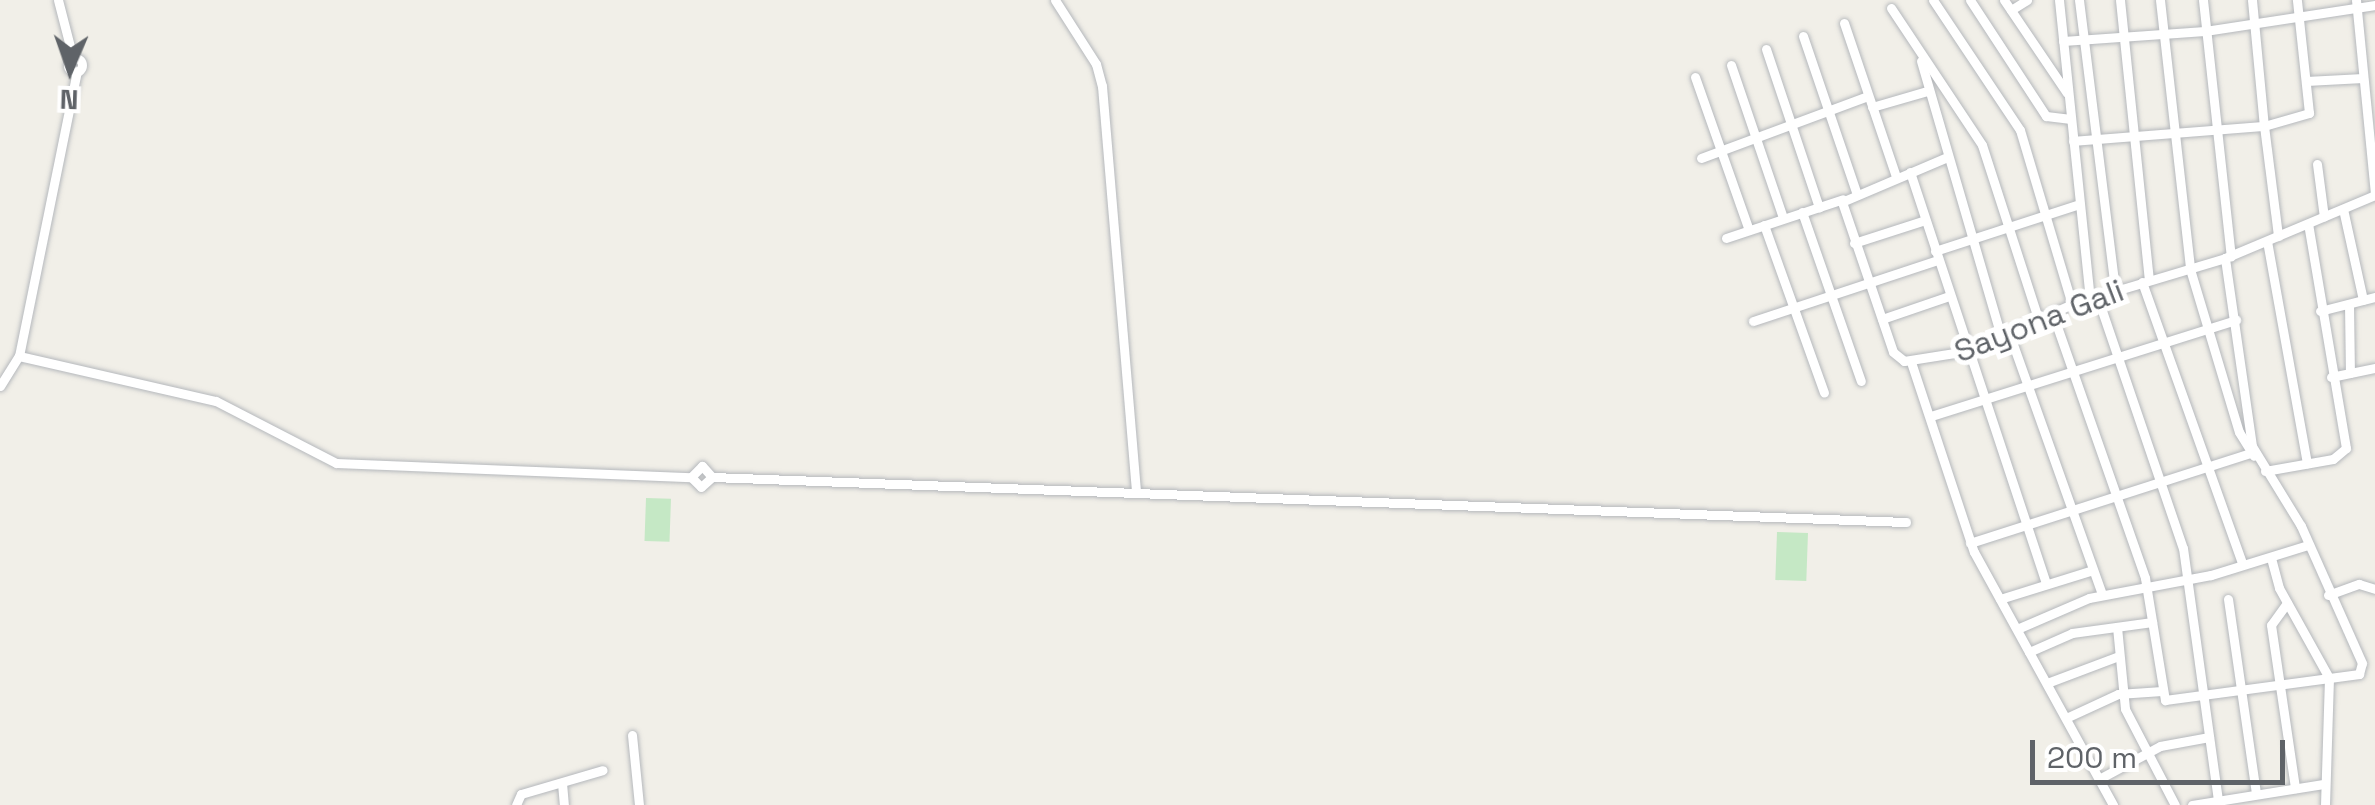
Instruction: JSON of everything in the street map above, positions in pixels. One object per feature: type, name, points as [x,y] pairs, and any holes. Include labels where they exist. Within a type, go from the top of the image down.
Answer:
[{"type":"street","points":[[0,386],[18,356],[76,71],[81,63],[73,58],[58,0]]},
{"type":"street","points":[[1056,0],[1096,64],[1102,86],[1136,491]]},
{"type":"street","points":[[1934,0],[2014,119],[2072,304]]},
{"type":"street","points":[[1970,0],[2046,116],[2071,120]]},
{"type":"street","points":[[2004,0],[2068,95]]},
{"type":"street","points":[[2011,10],[2027,0]]},
{"type":"street","points":[[2059,0],[2080,204],[2094,297],[2162,482],[2187,580],[2209,737],[2224,801]]},
{"type":"street","points":[[2078,0],[2114,290]]},
{"type":"street","points":[[2120,0],[2146,281],[2162,342],[2242,565]]},
{"type":"street","points":[[2160,0],[2190,270],[2206,328],[2253,455],[2308,545],[2364,668],[2375,671]]},
{"type":"street","points":[[2202,0],[2253,455]]},
{"type":"street","points":[[2252,0],[2278,236]]},
{"type":"street","points":[[2073,141],[2264,126],[2307,116],[2297,0]]},
{"type":"street","points":[[2356,4],[2363,78],[2370,92],[2375,195]]},
{"type":"street","points":[[2063,41],[2206,31],[2375,4]]},
{"type":"street","points":[[1891,8],[1982,146],[2038,318]]},
{"type":"street","points":[[1844,23],[1896,177]]},
{"type":"street","points":[[1804,36],[1856,192]]},
{"type":"street","points":[[2361,48],[2375,47]]},
{"type":"street","points":[[1766,50],[1819,207]]},
{"type":"street","points":[[1920,54],[1945,158],[1970,238],[2005,335],[2028,385],[2102,594]]},
{"type":"street","points":[[1731,65],[1784,218]]},
{"type":"street","points":[[1695,77],[1748,230]]},
{"type":"street","points":[[2306,81],[2363,78]]},
{"type":"street","points":[[1701,158],[1828,111],[1927,91]]},
{"type":"street","points":[[1726,238],[1844,199],[1945,158]]},
{"type":"street","points":[[2318,164],[2324,217]]},
{"type":"street","points":[[1910,172],[1982,400],[2046,584]]},
{"type":"street","name":"Sayona Gali","points":[[1844,199],[1844,218],[1894,352],[1911,362],[1967,352],[2072,304],[2228,257],[2375,195]]},
{"type":"street","points":[[1753,321],[1868,282],[1970,238],[2080,204]]},
{"type":"street","points":[[2320,311],[2371,301],[2342,209]]},
{"type":"street","points":[[1802,212],[1861,381]]},
{"type":"street","points":[[1854,243],[1925,220]]},
{"type":"street","points":[[2265,471],[2340,458],[2346,448],[2308,224]]},
{"type":"street","points":[[1764,225],[1824,393]]},
{"type":"street","points":[[2266,241],[2306,463]]},
{"type":"street","points":[[1882,320],[1949,296]]},
{"type":"street","points":[[2349,304],[2350,373]]},
{"type":"street","points":[[2052,312],[2147,587],[2162,691],[2172,704],[2359,674],[2364,668]]},
{"type":"street","points":[[1931,416],[2236,320]]},
{"type":"street","points":[[18,356],[216,401],[336,463],[691,477],[702,466],[712,477],[1906,522]]},
{"type":"street","points":[[1911,362],[1970,543],[2113,805]]},
{"type":"street","points":[[2331,377],[2375,368]]},
{"type":"street","points":[[1970,543],[2253,455]]},
{"type":"street","points":[[2017,629],[2102,594],[2187,580],[2308,545]]},
{"type":"street","points":[[2270,558],[2287,603],[2329,678],[2325,805]]},
{"type":"street","points":[[2000,598],[2093,570]]},
{"type":"street","points":[[2328,595],[2359,584],[2375,589]]},
{"type":"street","points":[[2228,599],[2256,794]]},
{"type":"street","points":[[2287,603],[2271,621],[2295,788]]},
{"type":"street","points":[[2030,652],[2072,632],[2152,622]]},
{"type":"street","points":[[2117,627],[2123,693],[2130,722],[2152,752],[2175,805]]},
{"type":"street","points":[[2047,683],[2119,656]]},
{"type":"street","points":[[2066,718],[2123,693],[2162,691]]},
{"type":"street","points":[[632,735],[639,805]]},
{"type":"street","points":[[2099,779],[2152,752],[2209,737]]},
{"type":"street","points":[[516,805],[521,794],[603,770]]},
{"type":"street","points":[[562,783],[564,805]]},
{"type":"street","points":[[2198,804],[2323,784]]},
{"type":"street","points":[[2274,792],[2276,805]]},
{"type":"green space","points":[[646,498],[671,499],[669,542],[644,541]]},
{"type":"green space","points":[[1777,532],[1808,533],[1806,581],[1775,580]]}]
